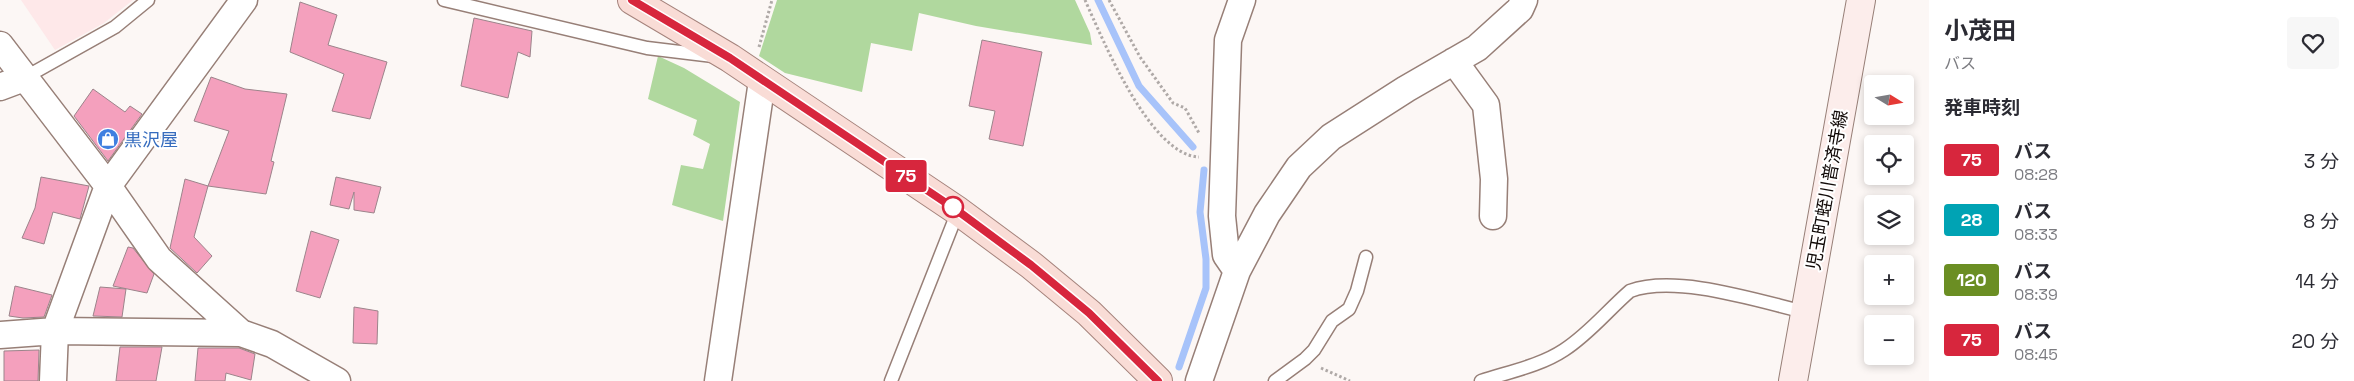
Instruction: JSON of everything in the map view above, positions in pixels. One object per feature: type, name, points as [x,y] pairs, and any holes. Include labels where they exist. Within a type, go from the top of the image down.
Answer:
[{"type":"main road","points":[[632,0],[748,70],[958,211],[1031,265],[1089,313],[1158,381]]},
{"type":"main road","name":"児玉町蛭川普済寺線","points":[[1793,381],[1861,0]]},
{"type":"street","points":[[1237,271],[1226,255],[1222,216],[1228,40],[1242,0]]},
{"type":"street","points":[[1199,381],[1237,271],[1267,214],[1299,167],[1331,137],[1406,89],[1477,48],[1520,8],[1524,0]]},
{"type":"street","points":[[53,381],[55,331],[108,186],[236,5]]},
{"type":"street","points":[[0,45],[108,186],[159,259],[241,333]]},
{"type":"street","points":[[1454,61],[1486,106],[1494,179],[1493,216]]},
{"type":"street","points":[[718,381],[748,70]]},
{"type":"street","points":[[0,87],[24,78]]},
{"type":"street","points":[[0,335],[55,331],[241,333],[272,344],[337,381]]},
{"type":"lane","points":[[24,78],[115,27],[148,0]]},
{"type":"lane","points":[[444,0],[748,70]]},
{"type":"lane","points":[[891,381],[958,211]]},
{"type":"lane","points":[[1275,381],[1306,359],[1314,350],[1332,321],[1349,309],[1357,291],[1366,257]]},
{"type":"lane","points":[[1481,381],[1540,362],[1562,351],[1582,336],[1626,295],[1641,288],[1666,286],[1727,293],[1805,312]]},
{"type":"path","points":[[748,70],[772,0]]},
{"type":"path","points":[[1085,0],[1128,92],[1164,138],[1192,157],[1225,159]]},
{"type":"path","points":[[1109,0],[1140,57],[1173,103],[1185,108],[1202,138],[1225,159]]},
{"type":"path","points":[[1306,359],[1332,375],[1350,381]]},
{"type":"shaded area","points":[[21,0],[133,0],[104,23],[55,50]]},
{"type":"green space","points":[[777,0],[1075,0],[1090,33],[1092,45],[976,26],[919,13],[912,51],[871,43],[862,92],[785,73],[759,56]]},
{"type":"green space","points":[[658,56],[684,68],[740,102],[723,221],[672,205],[681,165],[703,169],[710,144],[693,135],[697,120],[648,99]]},
{"type":"building","points":[[300,2],[337,15],[328,45],[387,62],[370,119],[332,111],[344,74],[290,52]]},
{"type":"building","points":[[474,18],[532,31],[530,57],[518,52],[508,98],[461,86]]},
{"type":"building","points":[[982,40],[1042,52],[1023,146],[989,139],[995,111],[969,106]]},
{"type":"building","points":[[211,77],[245,89],[287,94],[271,161],[274,162],[266,194],[208,186],[229,131],[194,121]]},
{"type":"building","name":"黒沢屋","points":[[93,89],[125,112],[130,106],[142,114],[108,161],[74,116]]},
{"type":"building","points":[[41,177],[89,186],[80,219],[53,212],[44,244],[22,238],[35,208]]},
{"type":"building","points":[[336,177],[381,187],[374,213],[354,210],[354,192],[349,209],[330,205]]},
{"type":"building","points":[[185,179],[208,186],[194,237],[212,256],[197,273],[170,248]]},
{"type":"building","points":[[311,231],[339,240],[320,298],[296,291]]},
{"type":"building","points":[[128,247],[133,248],[154,274],[147,293],[113,286]]},
{"type":"building","points":[[15,286],[52,295],[44,317],[23,318],[9,316]]},
{"type":"building","points":[[100,287],[126,289],[122,317],[93,316]]},
{"type":"building","points":[[354,307],[378,311],[377,344],[353,343]]},
{"type":"building","points":[[120,347],[162,347],[156,381],[116,381]]},
{"type":"building","points":[[198,348],[239,348],[255,354],[251,380],[226,373],[225,381],[195,381]]},
{"type":"building","points":[[39,350],[38,381],[4,381],[4,351]]},
{"type":"waterway","points":[[1098,0],[1139,86],[1193,147]]},
{"type":"waterway","points":[[1179,367],[1206,288],[1206,259],[1200,212],[1204,170]]},
{"type":"bus line","name":"75","points":[[632,0],[730,58],[958,211],[1031,265],[1089,313],[1158,381]]},
{"type":"place","name":"黒沢屋","points":[[108,139]]}]
